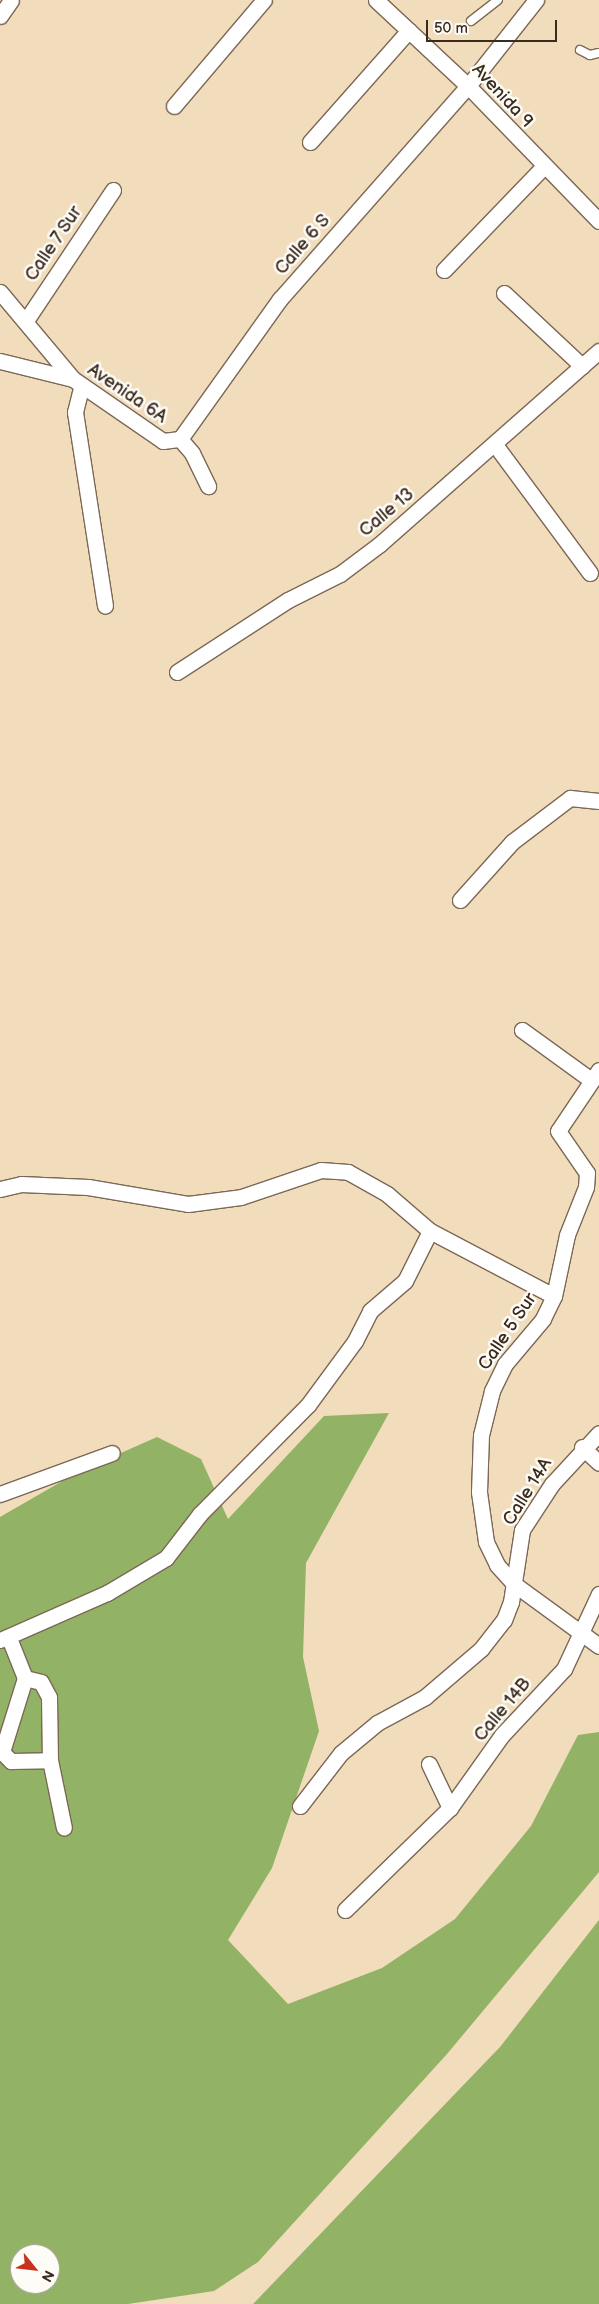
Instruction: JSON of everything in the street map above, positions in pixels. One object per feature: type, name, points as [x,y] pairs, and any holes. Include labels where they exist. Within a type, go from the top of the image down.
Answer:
[{"type":"street","points":[[0,16],[11,0]]},
{"type":"street","points":[[174,106],[264,0]]},
{"type":"street","name":"Avenida 9","points":[[376,0],[468,86],[543,167],[599,220]]},
{"type":"street","name":"Calle 6 S","points":[[180,439],[280,299],[468,86],[536,0]]},
{"type":"street","points":[[310,142],[409,30]]},
{"type":"street","points":[[444,270],[543,167]]},
{"type":"street","name":"Calle 7 Sur","points":[[27,319],[113,190]]},
{"type":"street","points":[[0,292],[27,319],[77,384],[75,412],[104,606]]},
{"type":"street","points":[[504,293],[582,366]]},
{"type":"street","name":"Calle 13","points":[[176,672],[288,600],[340,574],[496,446],[582,366],[598,354]]},
{"type":"street","name":"Avenida 6A","points":[[0,361],[77,384],[163,441],[180,439],[192,452],[208,486]]},
{"type":"street","points":[[496,446],[590,573]]},
{"type":"street","points":[[460,900],[512,842],[570,798],[594,799]]},
{"type":"street","points":[[522,1030],[595,1075]]},
{"type":"street","name":"Calle 5 Sur","points":[[595,1075],[558,1131],[593,1173],[554,1296],[543,1319],[505,1364],[492,1391],[480,1435],[479,1492],[486,1542],[497,1565],[514,1584],[578,1633],[599,1646]]},
{"type":"street","points":[[0,1189],[21,1184],[88,1187],[188,1204],[241,1197],[321,1170],[348,1172],[387,1194],[430,1231],[554,1296]]},
{"type":"street","points":[[50,1760],[11,1761],[2,1752],[25,1678],[5,1639],[107,1593],[166,1558],[200,1514],[308,1405],[356,1341],[370,1311],[405,1281],[430,1231]]},
{"type":"street","name":"Calle 14A","points":[[514,1584],[522,1530],[582,1447],[599,1433]]},
{"type":"street","points":[[582,1447],[599,1464]]},
{"type":"street","points":[[0,1494],[112,1453]]},
{"type":"street","points":[[300,1806],[341,1753],[377,1723],[425,1697],[481,1649],[504,1620],[514,1584]]},
{"type":"street","name":"Calle 14B","points":[[345,1910],[450,1808],[502,1735],[564,1669],[578,1633],[599,1594]]},
{"type":"street","points":[[25,1678],[41,1682],[49,1697],[50,1760],[64,1828]]},
{"type":"street","points":[[429,1764],[450,1808]]},
{"type":"lane","points":[[471,22],[498,0]]},
{"type":"lane","points":[[580,50],[590,55],[599,53]]},
{"type":"green space","points":[[389,1413],[306,1563],[303,1657],[319,1731],[272,1868],[228,1940],[288,2004],[382,1968],[455,1919],[531,1826],[578,1735],[599,1732],[599,1872],[447,2054],[258,2262],[214,2291],[128,2304],[0,2304],[0,1517],[78,1472],[157,1437],[201,1459],[228,1519],[324,1416]]},
{"type":"green space","points":[[599,1920],[599,2304],[253,2304],[500,2047]]}]
